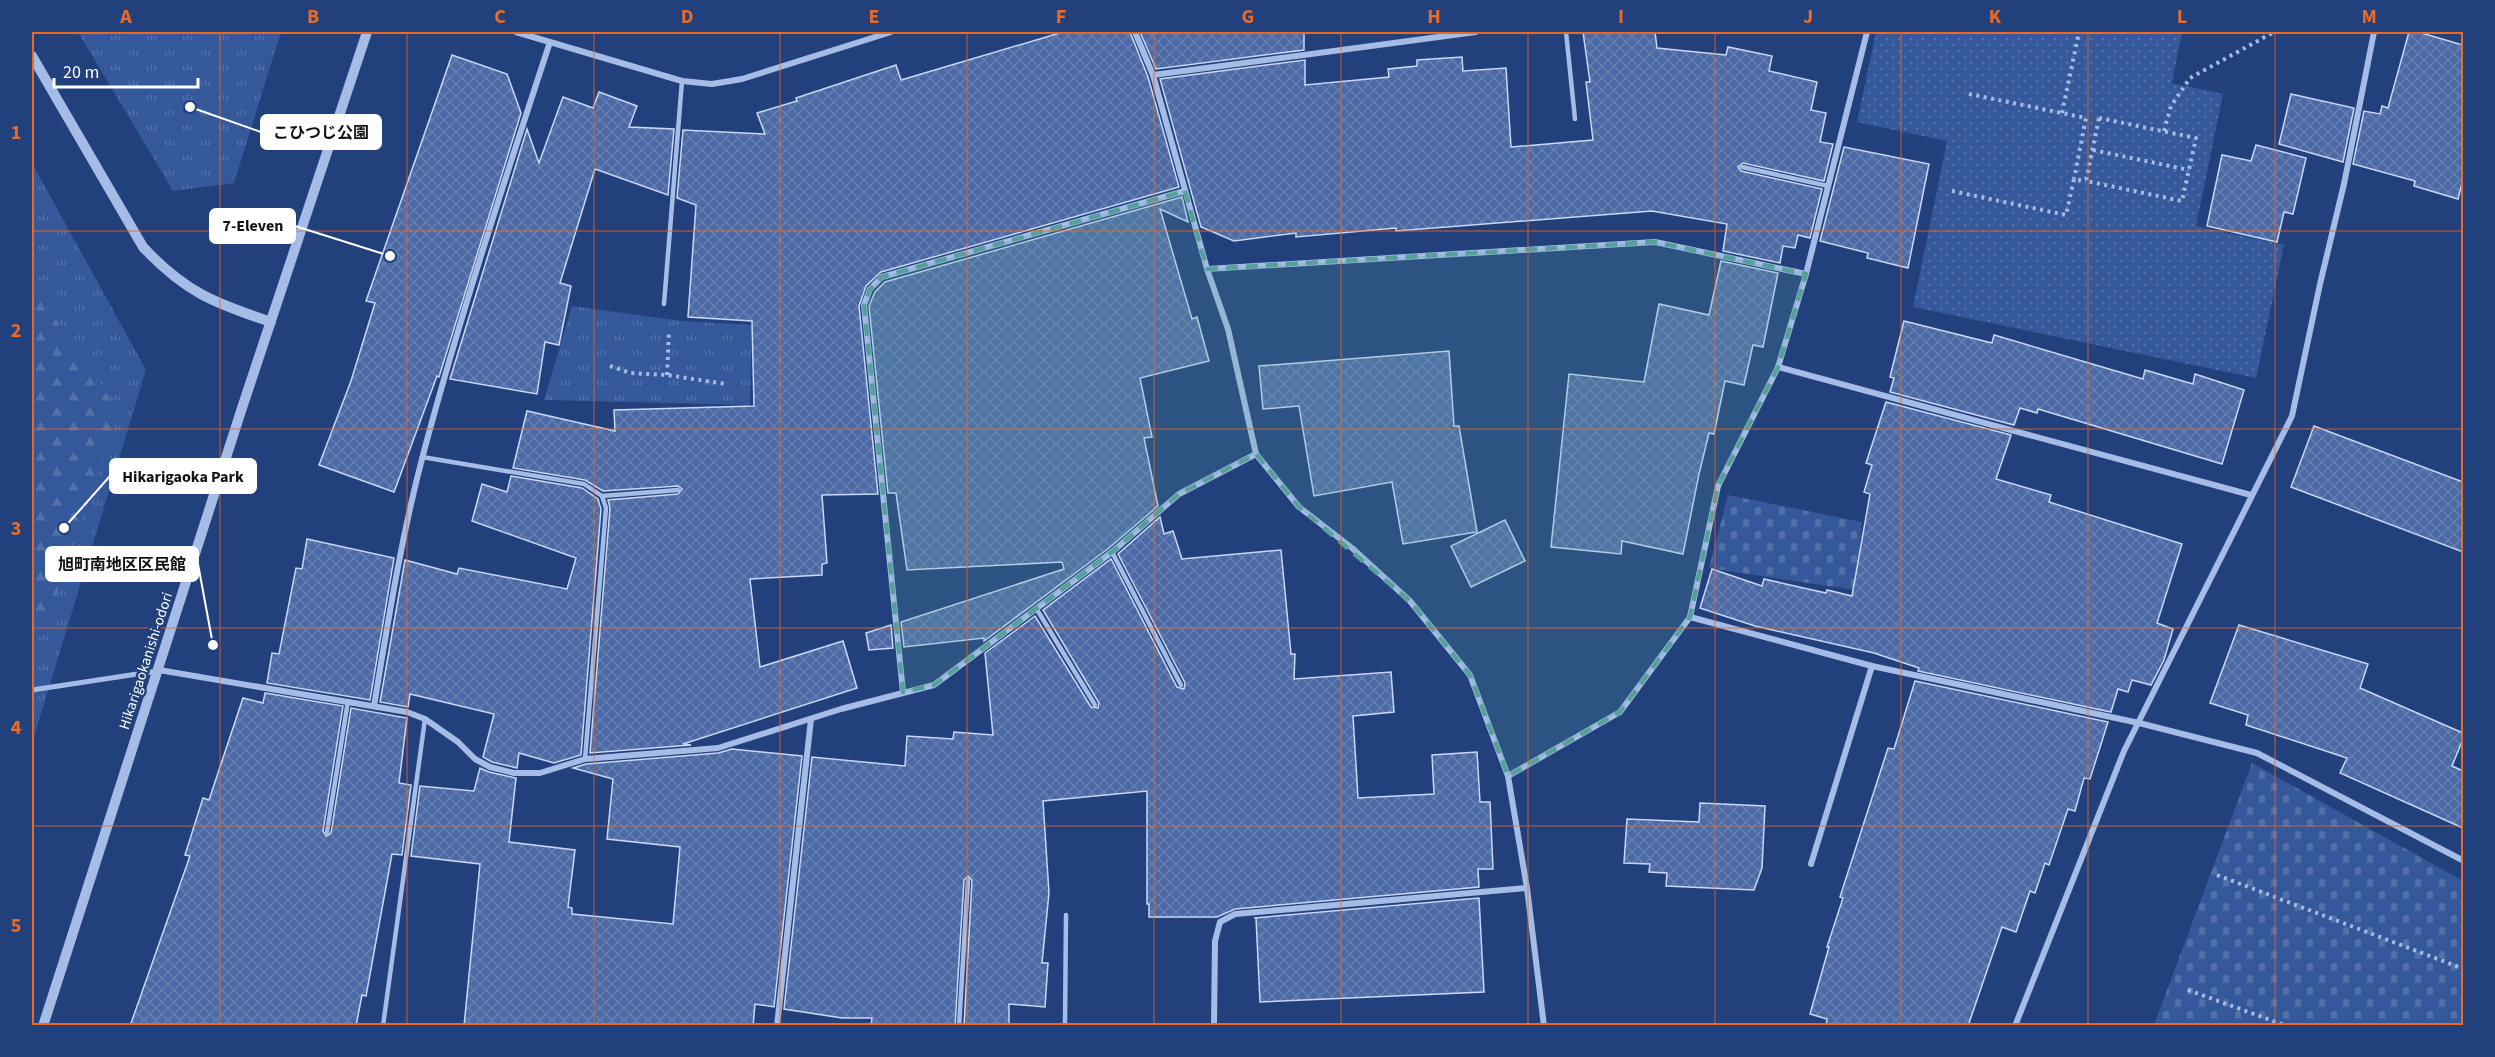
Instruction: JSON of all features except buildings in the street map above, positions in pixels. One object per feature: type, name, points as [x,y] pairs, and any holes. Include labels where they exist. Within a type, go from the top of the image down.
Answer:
[{"type":"street","name":"Hikarigaokanishi-odori","points":[[43,1026],[367,32]]},
{"type":"street","points":[[516,32],[682,81],[712,84],[742,79],[891,32]]},
{"type":"street","points":[[1135,32],[1153,75],[1207,269],[1228,329],[1256,454],[1299,507],[1352,548],[1410,601],[1470,675],[1508,776],[1527,888],[1544,1026]]},
{"type":"street","points":[[1153,75],[1476,32]]},
{"type":"street","points":[[1508,776],[1620,712],[1690,617],[1718,486],[1778,367],[1806,274],[1867,32]]},
{"type":"street","points":[[2015,1026],[2124,751],[2292,416],[2344,184],[2374,32]]},
{"type":"street","points":[[374,706],[397,568],[422,457],[482,248],[550,42]]},
{"type":"street","points":[[32,56],[143,247],[165,271],[188,288],[225,307],[271,322]]},
{"type":"street","points":[[903,692],[864,305],[870,289],[882,277],[1185,191]]},
{"type":"street","points":[[1207,269],[1655,242],[1806,274]]},
{"type":"street","points":[[1778,367],[2251,495]]},
{"type":"street","points":[[32,690],[159,670],[348,701],[407,712],[425,719],[458,742],[475,759],[490,767],[514,773],[540,773],[585,759],[718,748],[903,692],[934,685],[1112,552],[1179,494],[1256,454]]},
{"type":"street","points":[[1690,617],[1872,666],[2139,723],[2257,753],[2463,861]]},
{"type":"street","points":[[1811,864],[1872,666]]},
{"type":"street","points":[[777,1026],[811,719]]},
{"type":"street","points":[[1214,1026],[1215,941],[1220,922],[1236,914],[1527,888]]},
{"type":"lane","points":[[1566,32],[1575,119]]},
{"type":"lane","points":[[664,304],[682,81]]},
{"type":"lane","points":[[1742,167],[1828,186]]},
{"type":"lane","points":[[422,457],[584,484],[602,496],[606,508],[585,759]]},
{"type":"lane","points":[[602,496],[678,490]]},
{"type":"lane","points":[[1112,552],[1181,685]]},
{"type":"lane","points":[[1036,609],[1095,705]]},
{"type":"lane","points":[[327,832],[348,701]]},
{"type":"lane","points":[[383,1026],[425,719]]},
{"type":"lane","points":[[959,1026],[968,880]]},
{"type":"lane","points":[[1065,1026],[1066,915]]},
{"type":"path","points":[[2062,113],[2079,32]]},
{"type":"path","points":[[2164,131],[2171,106],[2190,78],[2274,32]]},
{"type":"path","points":[[1952,191],[2066,215],[2086,118],[1970,94]]},
{"type":"path","points":[[2074,179],[2182,201],[2196,138],[2099,118],[2086,181]]},
{"type":"path","points":[[2093,150],[2189,170]]},
{"type":"path","points":[[664,304],[670,337],[667,375]]},
{"type":"path","points":[[610,366],[630,373],[667,375],[726,384]]},
{"type":"path","points":[[2217,875],[2463,969]]},
{"type":"path","points":[[2188,990],[2287,1026]]},
{"type":"highlighted area","points":[[1185,191],[1207,269],[1655,242],[1806,274],[1778,367],[1718,486],[1690,617],[1620,712],[1508,776],[1470,675],[1410,601],[1299,507],[1256,454],[1179,494],[1112,552],[934,685],[903,692],[864,305],[870,289],[882,277]]},
{"type":"green space","points":[[78,32],[281,32],[234,183],[173,191]]},
{"type":"green space","points":[[1876,32],[2182,32],[2172,83],[2223,94],[2196,226],[2284,245],[2256,378],[1913,307],[1947,141],[1857,122]]},
{"type":"green space","points":[[32,163],[146,370],[32,743]]},
{"type":"green space","points":[[32,285],[119,412],[49,616],[32,618]]},
{"type":"green space","points":[[572,306],[682,321],[752,325],[750,405],[544,400]]},
{"type":"green space","points":[[1728,495],[1862,522],[1855,590],[1709,568]]},
{"type":"green space","points":[[2252,763],[2463,881],[2463,1025],[2154,1025]]},
{"type":"place","name":"こひつじ公園","points":[[190,107]]},
{"type":"place","name":"7-Eleven","points":[[390,256]]},
{"type":"place","name":"Hikarigaoka Park","points":[[64,528]]},
{"type":"place","name":"旭町南地区区民館","points":[[213,645]]}]
